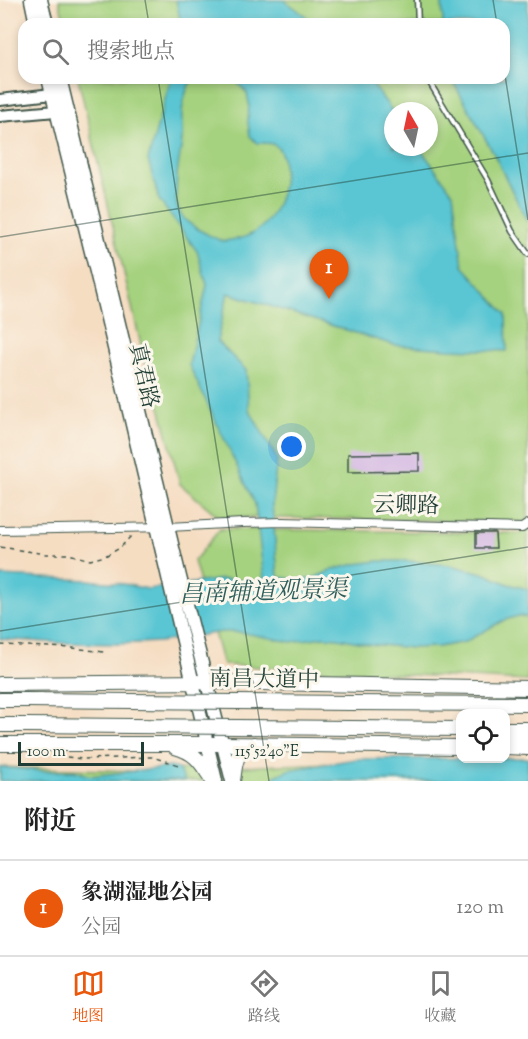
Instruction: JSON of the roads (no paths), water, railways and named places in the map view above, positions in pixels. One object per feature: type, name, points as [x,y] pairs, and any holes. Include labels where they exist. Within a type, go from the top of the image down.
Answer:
[{"type":"highway","points":[[0,684],[200,682],[528,688]]},
{"type":"highway","name":"南昌大道中","points":[[0,700],[528,704]]},
{"type":"highway","name":"南昌大道中","points":[[0,725],[456,729]]},
{"type":"highway","points":[[510,729],[528,729]]},
{"type":"highway","points":[[510,739],[528,736]]},
{"type":"highway","points":[[0,744],[456,747]]},
{"type":"highway","points":[[161,744],[188,751],[198,759],[214,781]]},
{"type":"highway","points":[[233,781],[236,760],[242,750],[254,744]]},
{"type":"highway","points":[[510,747],[528,748]]},
{"type":"main road","points":[[31,0],[35,18]]},
{"type":"main road","points":[[41,0],[46,18]]},
{"type":"main road","name":"真君路","points":[[50,84],[155,527],[197,643],[200,682]]},
{"type":"main road","name":"真君路","points":[[61,84],[169,527],[184,649],[200,682]]},
{"type":"main road","points":[[200,682],[223,744],[233,781]]},
{"type":"main road","points":[[200,682],[214,781]]},
{"type":"street","points":[[0,100],[52,94]]},
{"type":"street","points":[[0,116],[56,111]]},
{"type":"street","name":"云卿路","points":[[169,527],[282,522],[522,528],[528,524]]},
{"type":"street","points":[[0,530],[169,527]]},
{"type":"lane","points":[[417,0],[418,18]]},
{"type":"lane","points":[[431,84],[488,180],[512,231],[528,254]]},
{"type":"water","points":[[176,0],[284,0],[308,18],[180,18]]},
{"type":"water","points":[[442,0],[528,0],[528,223],[494,154],[454,84],[510,84],[510,18],[443,18]]},
{"type":"water","name":"昌南辅道观景渠","points":[[169,84],[190,84],[182,112],[182,140],[176,186],[178,210],[193,227],[224,241],[249,235],[267,221],[279,200],[284,177],[282,158],[278,148],[271,144],[257,143],[250,136],[247,93],[239,84],[372,84],[386,102],[384,156],[426,156],[453,193],[463,266],[506,314],[507,351],[394,345],[228,293],[217,341],[246,370],[249,409],[277,459],[272,504],[278,577],[311,579],[335,569],[379,561],[449,565],[483,573],[508,584],[528,589],[528,617],[518,616],[502,621],[465,642],[438,647],[412,648],[322,637],[291,642],[239,632],[221,632],[159,642],[117,644],[0,639],[0,576],[88,580],[148,589],[224,579],[255,581],[264,579],[255,504],[189,365],[207,285],[197,251],[159,200],[148,160]]},
{"type":"water","points":[[456,758],[456,763],[510,763],[510,758],[528,758],[528,781],[272,781],[275,776],[288,770],[356,759]]},
{"type":"water","points":[[0,767],[75,771],[91,776],[171,767],[178,769],[185,781],[0,781]]},
{"type":"place","name":"象湖湿地公园","points":[[329,299]]}]
